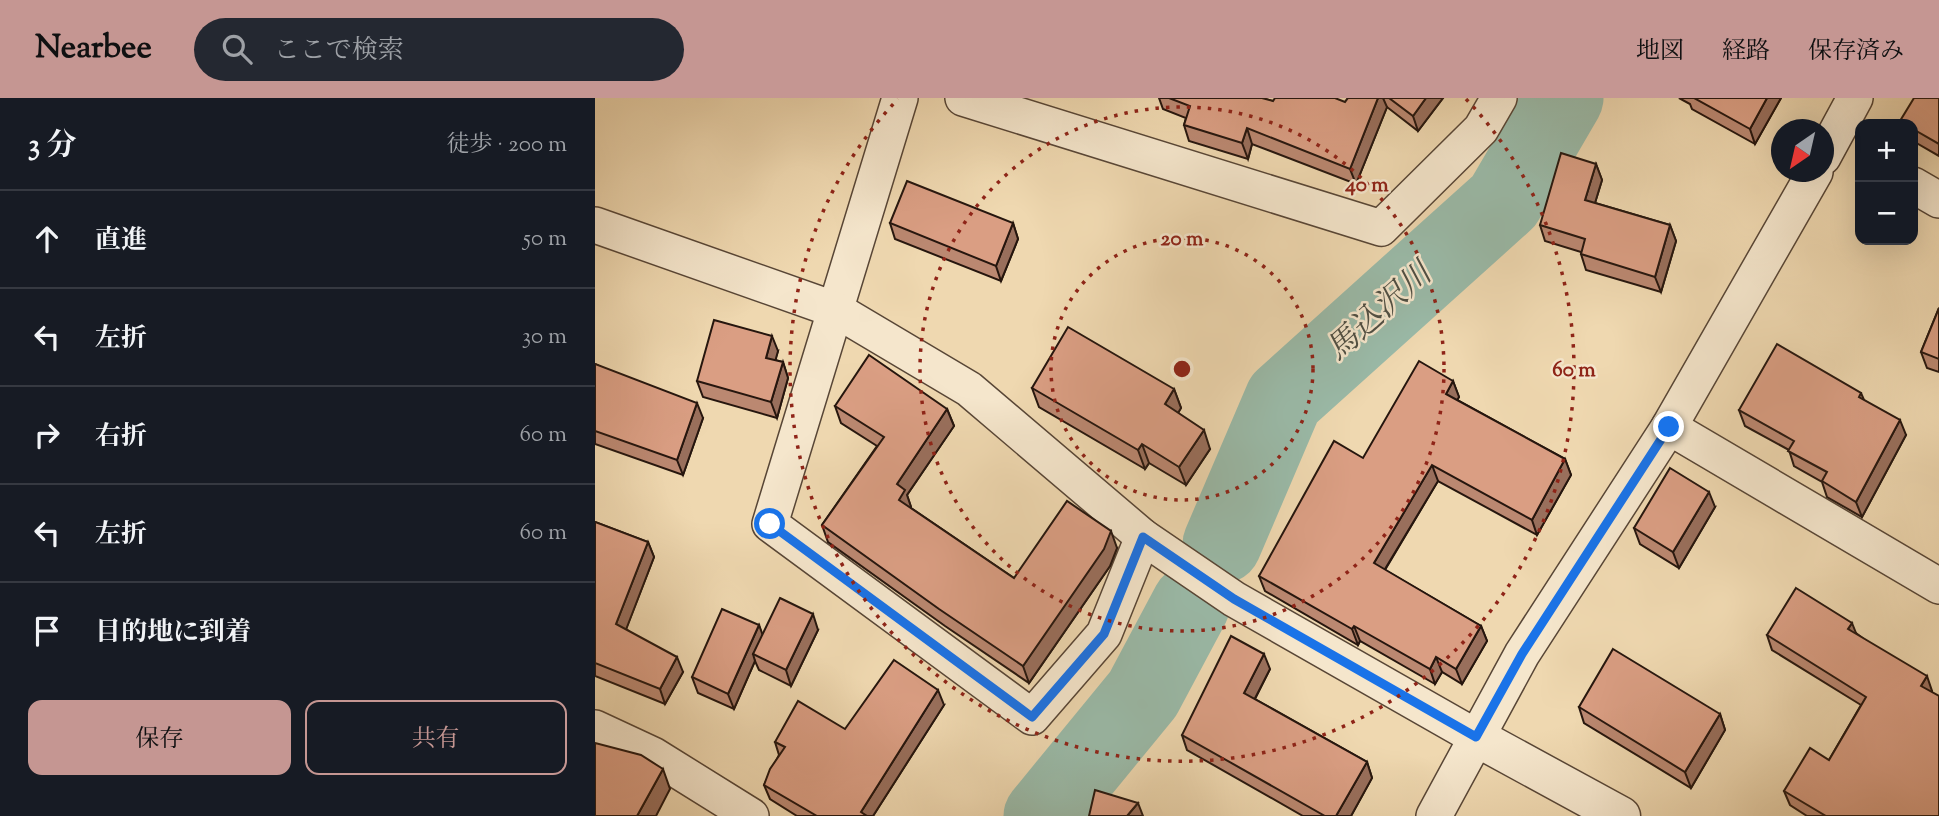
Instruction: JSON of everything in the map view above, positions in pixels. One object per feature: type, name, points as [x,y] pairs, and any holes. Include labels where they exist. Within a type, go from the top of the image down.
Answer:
[{"type":"street","points":[[900,98],[770,524],[1032,717],[1104,634],[1143,537]]},
{"type":"street","points":[[963,98],[1381,228],[1481,129],[1499,98]]},
{"type":"street","points":[[1839,151],[1855,98]]},
{"type":"street","points":[[1434,816],[1522,654],[1669,427],[1809,182]]},
{"type":"street","points":[[1918,188],[1939,200]]},
{"type":"street","points":[[595,225],[835,310],[969,389],[1143,537],[1234,599],[1621,816]]},
{"type":"street","points":[[1669,427],[1939,586]]},
{"type":"street","points":[[595,728],[653,755],[751,816]]},
{"type":"building","points":[[1169,98],[1262,98],[1273,101],[1275,98],[1335,98],[1345,102],[1348,98],[1378,98],[1350,169],[1247,128],[1242,143],[1184,125],[1190,106]]},
{"type":"building","points":[[1389,98],[1426,98],[1413,116]]},
{"type":"building","points":[[1694,98],[1767,98],[1750,129]]},
{"type":"building","points":[[1914,98],[1939,98],[1939,144],[1918,132],[1918,119],[1901,119]]},
{"type":"building","points":[[1561,153],[1596,164],[1585,200],[1670,225],[1655,277],[1581,254],[1585,239],[1540,225]]},
{"type":"building","points":[[907,181],[1013,223],[996,266],[890,223]]},
{"type":"building","points":[[1939,308],[1939,359],[1921,352]]},
{"type":"building","points":[[714,320],[772,336],[766,358],[783,362],[771,402],[697,381]]},
{"type":"building","points":[[1068,327],[1174,389],[1165,404],[1204,430],[1179,467],[1142,444],[1138,450],[1032,388]]},
{"type":"building","points":[[1777,344],[1861,393],[1859,397],[1900,420],[1856,502],[1822,481],[1827,472],[1788,451],[1794,441],[1739,410]]},
{"type":"building","points":[[869,355],[947,409],[897,484],[905,490],[899,500],[1014,578],[1067,501],[1111,531],[1104,549],[1023,666],[822,525],[884,437],[835,406]]},
{"type":"building","points":[[1419,361],[1453,381],[1446,394],[1565,459],[1532,520],[1432,465],[1374,563],[1481,626],[1456,669],[1436,657],[1430,669],[1354,626],[1352,629],[1259,576],[1334,441],[1363,458]]},
{"type":"building","points":[[595,364],[697,403],[677,460],[595,431]]},
{"type":"building","points":[[1670,468],[1709,492],[1673,552],[1634,528]]},
{"type":"building","points":[[595,522],[648,542],[616,624],[677,657],[660,689],[595,663]]},
{"type":"building","points":[[1796,588],[1852,623],[1848,629],[1927,676],[1921,686],[1939,696],[1939,816],[1826,816],[1784,791],[1810,748],[1829,760],[1866,697],[1767,635]]},
{"type":"building","points":[[780,598],[813,614],[786,670],[753,654]]},
{"type":"building","points":[[722,609],[759,625],[728,694],[692,677]]},
{"type":"building","points":[[1231,636],[1264,654],[1244,693],[1367,762],[1336,816],[1325,816],[1182,735]]},
{"type":"building","points":[[1613,649],[1720,714],[1685,772],[1579,707]]},
{"type":"building","points":[[894,660],[938,690],[861,812],[867,816],[817,816],[764,785],[770,769],[785,747],[775,742],[798,701],[845,729]]},
{"type":"building","points":[[595,743],[641,755],[663,769],[637,816],[595,816]]},
{"type":"building","points":[[1095,790],[1138,803],[1127,816],[1089,816]]},
{"type":"waterway","name":"馬込沢川","points":[[1222,544],[1284,399],[1504,201],[1564,98]]},
{"type":"waterway","name":"馬込沢川","points":[[1043,816],[1143,694],[1191,604]]},
{"type":"route","points":[[770,524],[1032,717],[1104,634],[1143,537],[1234,599],[1476,737],[1522,654],[1669,427]]}]
